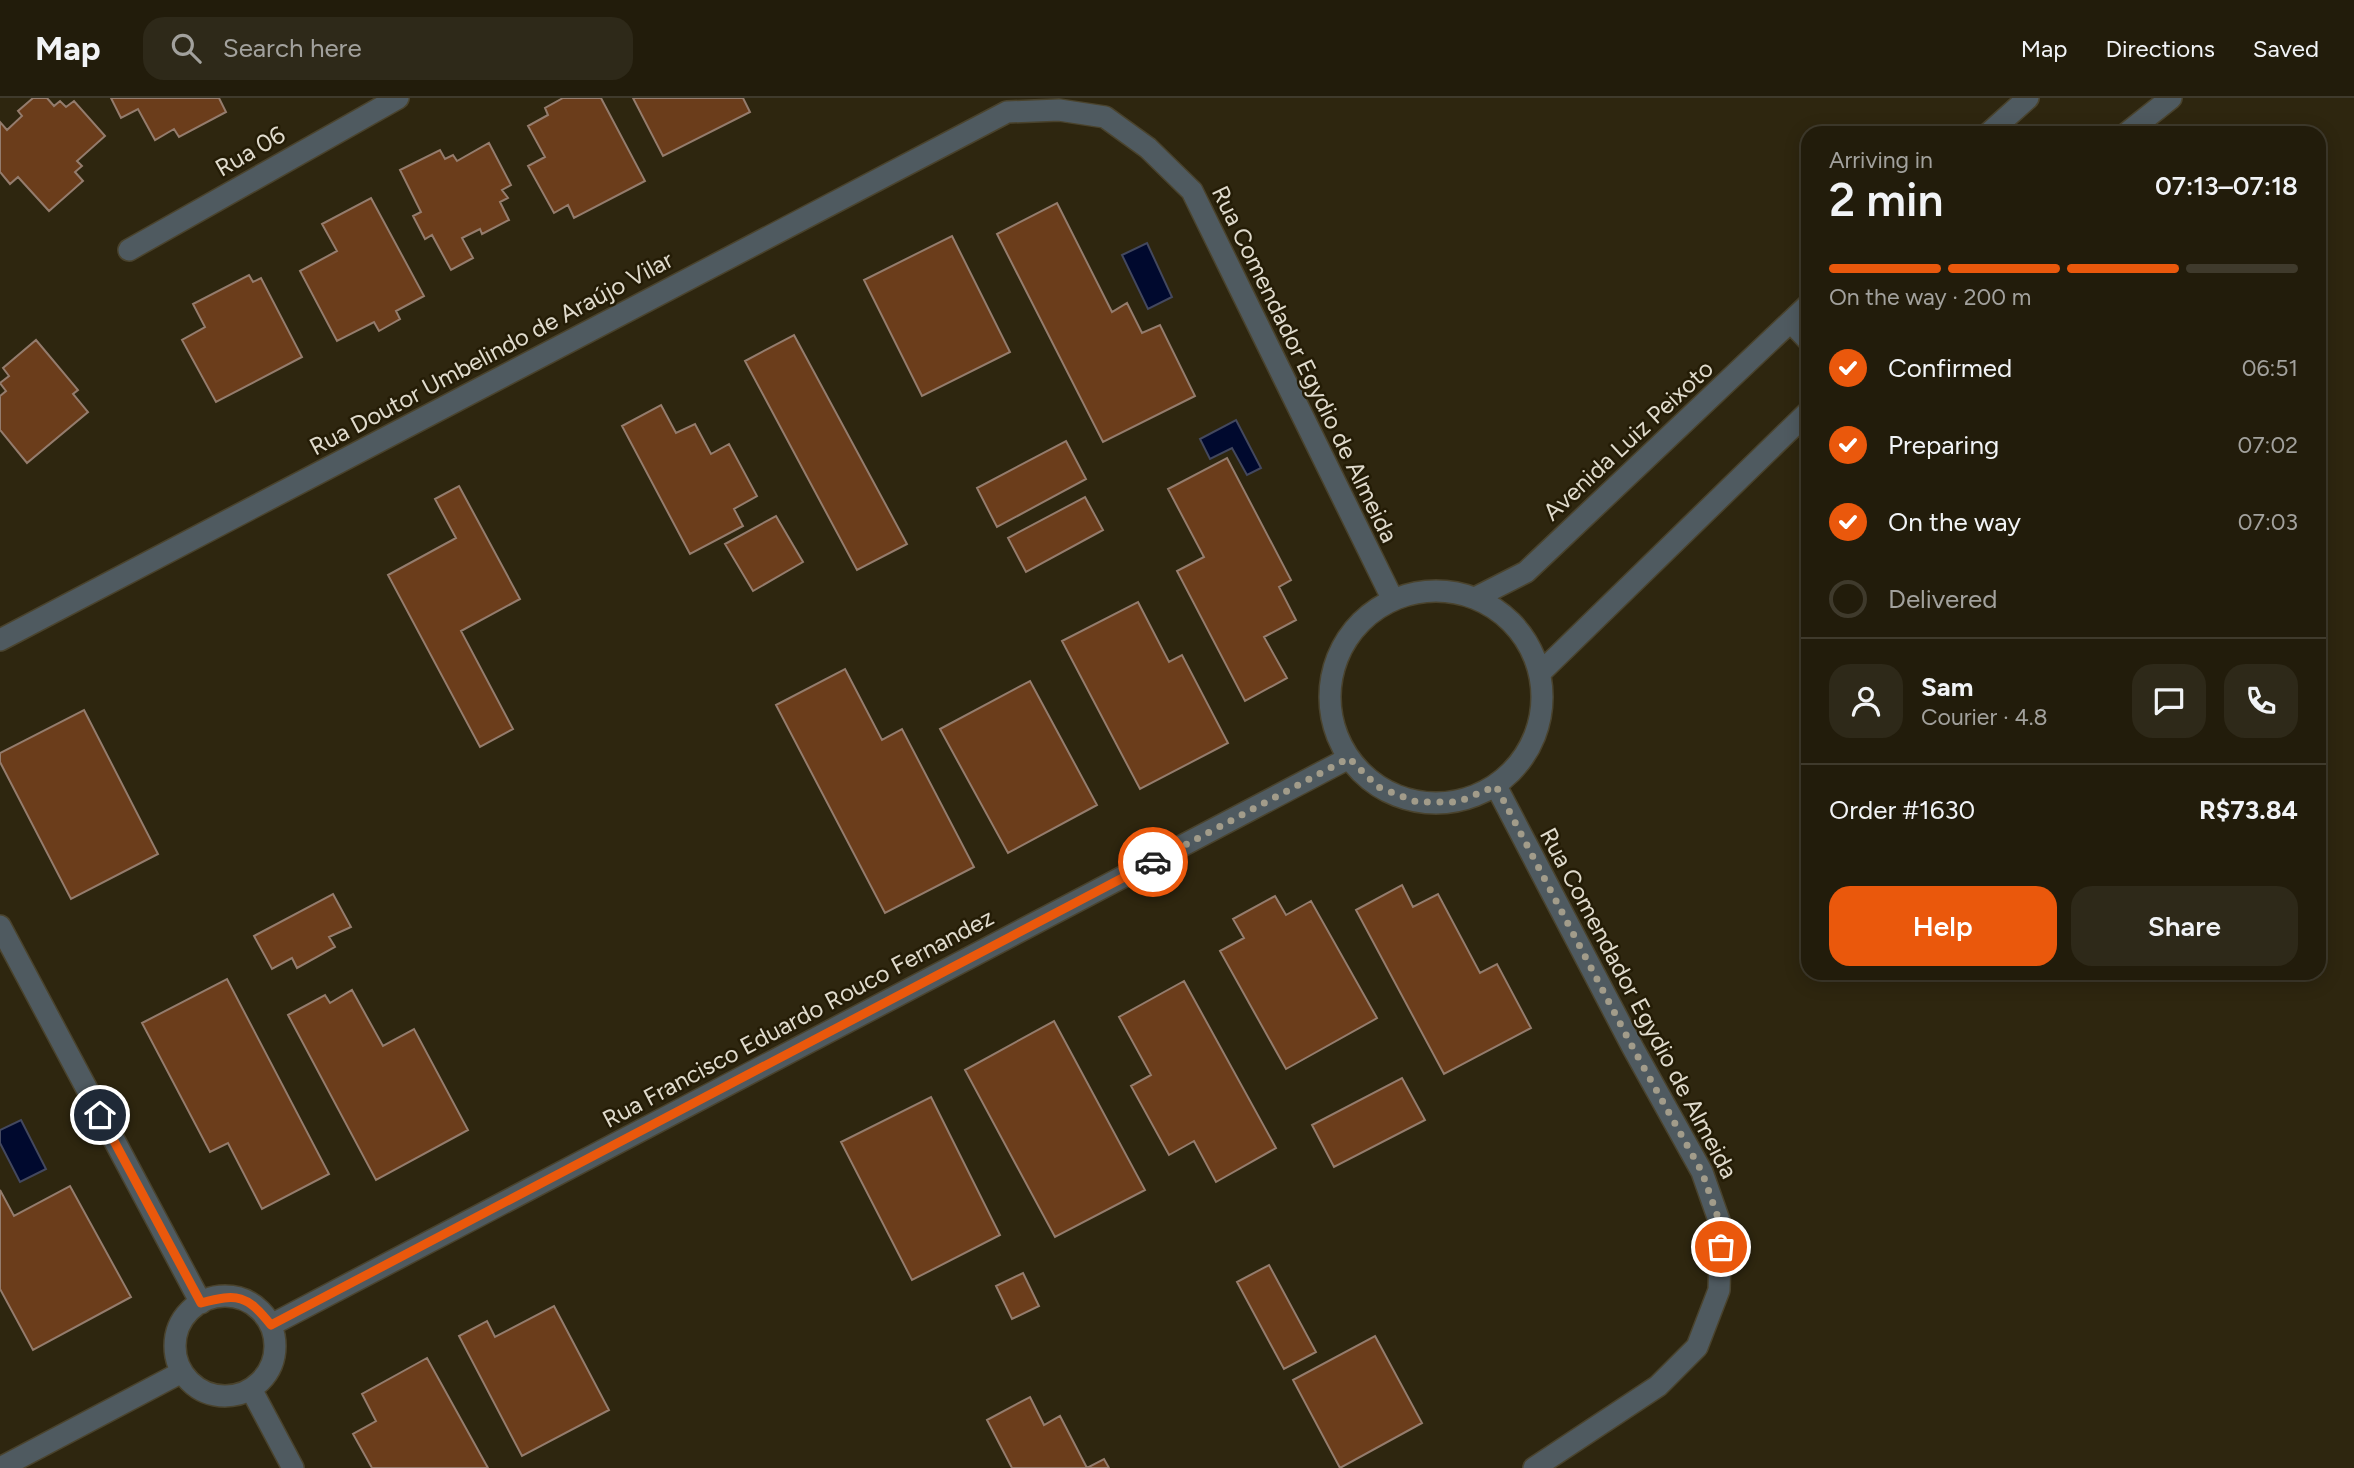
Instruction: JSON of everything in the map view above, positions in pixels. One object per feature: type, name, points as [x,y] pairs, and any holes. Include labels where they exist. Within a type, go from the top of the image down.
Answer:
[{"type":"street","name":"Rua 06","points":[[129,250],[398,98]]},
{"type":"street","points":[[1997,126],[2028,98]]},
{"type":"street","points":[[2136,126],[2171,98]]},
{"type":"street","name":"Rua Comendador Egydio de Almeida","points":[[1007,112],[1059,110],[1105,117],[1148,148],[1192,191],[1393,600]]},
{"type":"street","name":"Rua Doutor Umbelindo de Araújo Vilar","points":[[0,639],[1007,112]]},
{"type":"street","name":"Avenida Luiz Peixoto","points":[[1475,598],[1526,572],[1801,312]]},
{"type":"street","points":[[1791,322],[1801,333]]},
{"type":"street","points":[[1539,673],[1801,419]]},
{"type":"street","points":[[1447,592],[1475,598],[1497,611],[1516,628],[1530,648],[1539,673],[1543,704],[1535,736],[1520,764],[1496,786],[1458,802],[1417,802],[1378,787],[1349,758],[1335,730],[1330,699],[1334,669],[1347,640],[1367,617],[1393,600],[1420,593],[1447,592]]},
{"type":"street","name":"Rua Francisco Eduardo Rouco Fernandez","points":[[271,1325],[1349,758]]},
{"type":"street","name":"Rua Comendador Egydio de Almeida","points":[[1496,786],[1626,1035],[1702,1172],[1721,1226],[1719,1290],[1696,1347],[1658,1386],[1534,1468]]},
{"type":"street","points":[[0,926],[201,1303]]},
{"type":"street","points":[[227,1296],[243,1299],[258,1308],[271,1325],[275,1336],[275,1353],[263,1376],[251,1389],[232,1397],[215,1396],[200,1390],[182,1372],[174,1349],[176,1332],[183,1317],[201,1303],[227,1296]]},
{"type":"street","points":[[0,1468],[182,1372]]},
{"type":"street","points":[[251,1389],[293,1468]]},
{"type":"water","points":[[1147,243],[1172,297],[1148,309],[1122,255]]},
{"type":"water","points":[[1236,420],[1261,468],[1247,475],[1232,448],[1210,459],[1200,439]]},
{"type":"water","points":[[21,1120],[46,1169],[20,1182],[0,1143],[0,1130]]},
{"type":"building","points":[[33,98],[47,98],[54,106],[60,101],[66,107],[74,101],[105,136],[77,161],[82,166],[75,172],[83,181],[49,211],[18,177],[10,184],[0,172],[0,122],[7,130],[22,116],[18,111]]},
{"type":"building","points":[[111,98],[219,98],[226,112],[179,137],[174,129],[155,140],[138,109],[121,118]]},
{"type":"building","points":[[563,98],[601,98],[645,181],[574,218],[568,205],[554,213],[528,166],[545,157],[528,126],[548,115],[545,108]]},
{"type":"building","points":[[633,98],[743,98],[750,112],[663,156]]},
{"type":"building","points":[[489,143],[511,185],[502,190],[508,198],[500,202],[509,220],[482,234],[480,229],[462,238],[473,258],[451,270],[432,235],[425,239],[413,216],[421,212],[400,170],[440,150],[445,159],[453,155],[457,161]]},
{"type":"building","points":[[371,198],[424,296],[396,311],[400,319],[379,331],[374,322],[337,341],[300,271],[337,251],[322,224]]},
{"type":"building","points":[[1057,203],[1112,312],[1127,303],[1142,333],[1160,325],[1195,396],[1103,442],[997,234]]},
{"type":"building","points":[[952,236],[1010,352],[922,396],[864,280]]},
{"type":"building","points":[[249,275],[253,282],[261,278],[302,357],[216,402],[182,340],[205,327],[193,304]]},
{"type":"building","points":[[794,335],[907,544],[857,570],[745,361]]},
{"type":"building","points":[[36,340],[78,390],[73,394],[88,412],[27,463],[0,430],[0,396],[6,391],[0,383],[9,376],[3,368]]},
{"type":"building","points":[[661,405],[676,433],[695,424],[711,454],[729,444],[757,496],[734,509],[743,526],[690,554],[622,426]]},
{"type":"building","points":[[1066,441],[1086,479],[997,527],[977,488]]},
{"type":"building","points":[[1227,458],[1291,580],[1279,587],[1296,620],[1264,637],[1287,678],[1245,701],[1177,571],[1204,557],[1168,489]]},
{"type":"building","points":[[459,486],[520,599],[461,631],[513,729],[480,747],[388,575],[456,538],[435,499]]},
{"type":"building","points":[[1085,497],[1103,530],[1026,572],[1008,538]]},
{"type":"building","points":[[776,516],[803,562],[753,591],[725,544]]},
{"type":"building","points":[[1138,602],[1169,662],[1182,655],[1228,743],[1140,789],[1062,641]]},
{"type":"building","points":[[845,669],[882,740],[902,729],[974,867],[885,913],[776,705]]},
{"type":"building","points":[[1030,681],[1097,805],[1008,853],[940,729]]},
{"type":"building","points":[[84,710],[158,854],[71,899],[0,762],[0,753]]},
{"type":"building","points":[[1402,885],[1413,907],[1438,894],[1480,973],[1497,964],[1531,1028],[1444,1074],[1356,910]]},
{"type":"building","points":[[333,894],[351,927],[329,937],[335,947],[297,968],[292,958],[272,969],[254,936]]},
{"type":"building","points":[[1275,896],[1286,915],[1311,901],[1377,1018],[1286,1069],[1220,951],[1244,938],[1233,919]]},
{"type":"building","points":[[227,979],[329,1174],[262,1209],[228,1143],[210,1152],[142,1023]]},
{"type":"building","points":[[1184,981],[1276,1148],[1216,1182],[1194,1141],[1169,1155],[1131,1086],[1151,1075],[1119,1017]]},
{"type":"building","points":[[352,990],[383,1046],[414,1029],[468,1130],[376,1180],[288,1015],[325,995],[330,1003]]},
{"type":"building","points":[[1054,1021],[1145,1190],[1055,1237],[965,1070]]},
{"type":"building","points":[[1402,1078],[1425,1120],[1334,1167],[1312,1125]]},
{"type":"building","points":[[931,1097],[1000,1235],[912,1280],[841,1142]]},
{"type":"building","points":[[70,1186],[131,1297],[33,1350],[0,1289],[0,1190],[14,1216]]},
{"type":"building","points":[[1269,1265],[1316,1352],[1284,1369],[1237,1282]]},
{"type":"building","points":[[1023,1273],[1039,1306],[1012,1319],[996,1286]]},
{"type":"building","points":[[554,1306],[609,1410],[522,1456],[459,1336],[487,1321],[495,1337]]},
{"type":"building","points":[[1375,1336],[1422,1423],[1340,1468],[1293,1380]]},
{"type":"building","points":[[427,1358],[488,1468],[372,1468],[353,1434],[376,1421],[362,1394]]},
{"type":"building","points":[[1030,1397],[1044,1425],[1060,1416],[1087,1468],[1012,1468],[987,1420]]},
{"type":"building","points":[[1104,1459],[1109,1468],[1087,1468]]},
{"type":"way so far","points":[[1153,862],[1349,758],[1378,787],[1417,802],[1458,802],[1496,786],[1633,1048],[1702,1172],[1721,1226],[1721,1247]]},
{"type":"route","points":[[100,1115],[201,1303],[227,1296],[243,1299],[258,1308],[271,1325],[1153,862]]}]
